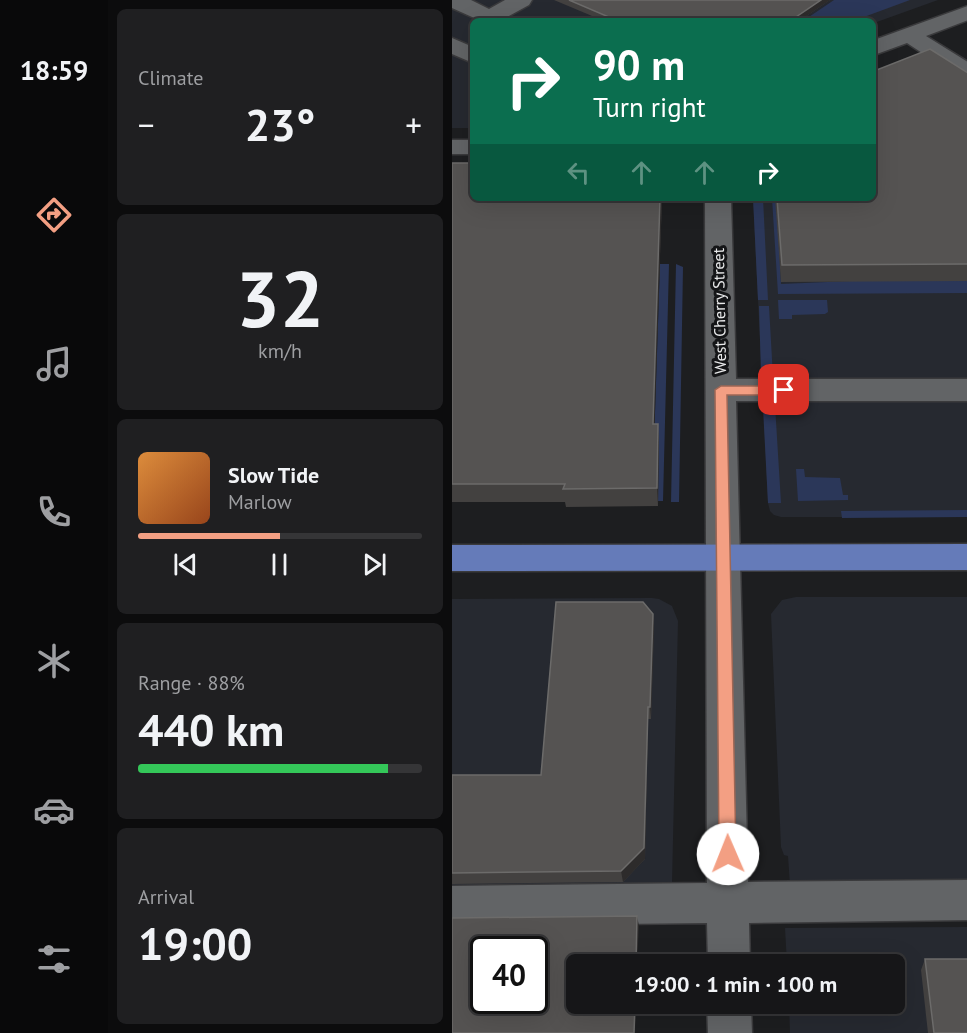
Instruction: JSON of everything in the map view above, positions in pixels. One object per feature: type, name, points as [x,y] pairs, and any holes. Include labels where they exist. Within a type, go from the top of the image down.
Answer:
[{"type":"main road","points":[[452,558],[968,557]]},
{"type":"street","points":[[453,0],[497,16],[521,0]]},
{"type":"street","points":[[876,47],[968,12]]},
{"type":"street","points":[[909,34],[968,73]]},
{"type":"street","points":[[452,45],[470,54]]},
{"type":"street","points":[[452,147],[470,147]]},
{"type":"street","name":"West Cherry Street","points":[[718,201],[729,954]]},
{"type":"street","points":[[721,390],[968,390]]},
{"type":"street","points":[[452,906],[968,900]]},
{"type":"street","points":[[729,1014],[730,1033]]},
{"type":"shaded area","points":[[452,0],[938,0],[876,22],[876,18],[470,18],[470,128],[452,128]]},
{"type":"shaded area","points":[[834,0],[910,0],[861,18],[807,18]]},
{"type":"shaded area","points":[[967,80],[967,517],[781,517],[774,515],[768,503],[753,201],[876,201],[876,195]]},
{"type":"shaded area","points":[[753,201],[763,201],[768,300],[758,300]]},
{"type":"shaded area","points":[[772,201],[776,201],[781,284],[967,276],[967,293],[778,294]]},
{"type":"shaded area","points":[[660,264],[669,264],[663,501],[658,501],[654,442]]},
{"type":"shaded area","points":[[676,264],[683,267],[679,502],[671,502]]},
{"type":"shaded area","points":[[778,300],[827,300],[828,312],[792,315],[792,319],[779,319]]},
{"type":"shaded area","points":[[759,306],[769,306],[773,377],[761,374]]},
{"type":"shaded area","points":[[775,405],[781,503],[768,503],[763,408]]},
{"type":"shaded area","points":[[796,469],[804,469],[805,477],[840,478],[843,495],[848,495],[848,500],[798,501]]},
{"type":"shaded area","points":[[967,510],[967,517],[842,518],[841,511]]},
{"type":"shaded area","points":[[796,597],[967,597],[967,884],[790,885],[788,856],[784,855],[781,847],[771,614],[782,600]]},
{"type":"shaded area","points":[[652,598],[672,606],[678,621],[672,883],[452,886],[452,599]]},
{"type":"shaded area","points":[[967,927],[967,1033],[790,1033],[789,1014],[905,1014],[905,954],[786,954],[785,928]]},
{"type":"building","points":[[569,0],[821,0],[794,18],[611,18]]},
{"type":"building","points":[[930,49],[968,73],[968,264],[782,265],[777,201],[876,201],[876,70]]},
{"type":"building","points":[[452,163],[470,163],[470,201],[660,201],[653,424],[658,424],[657,488],[563,489],[565,484],[452,484]]},
{"type":"building","points":[[556,602],[643,602],[653,614],[644,848],[621,871],[452,873],[452,775],[541,775]]},
{"type":"building","points":[[637,916],[636,954],[566,954],[566,1014],[635,1014],[634,1033],[452,1033],[452,918]]},
{"type":"building","points":[[925,959],[968,959],[968,1033],[934,1033]]},
{"type":"route","points":[[728,854],[721,390],[784,390]]}]
